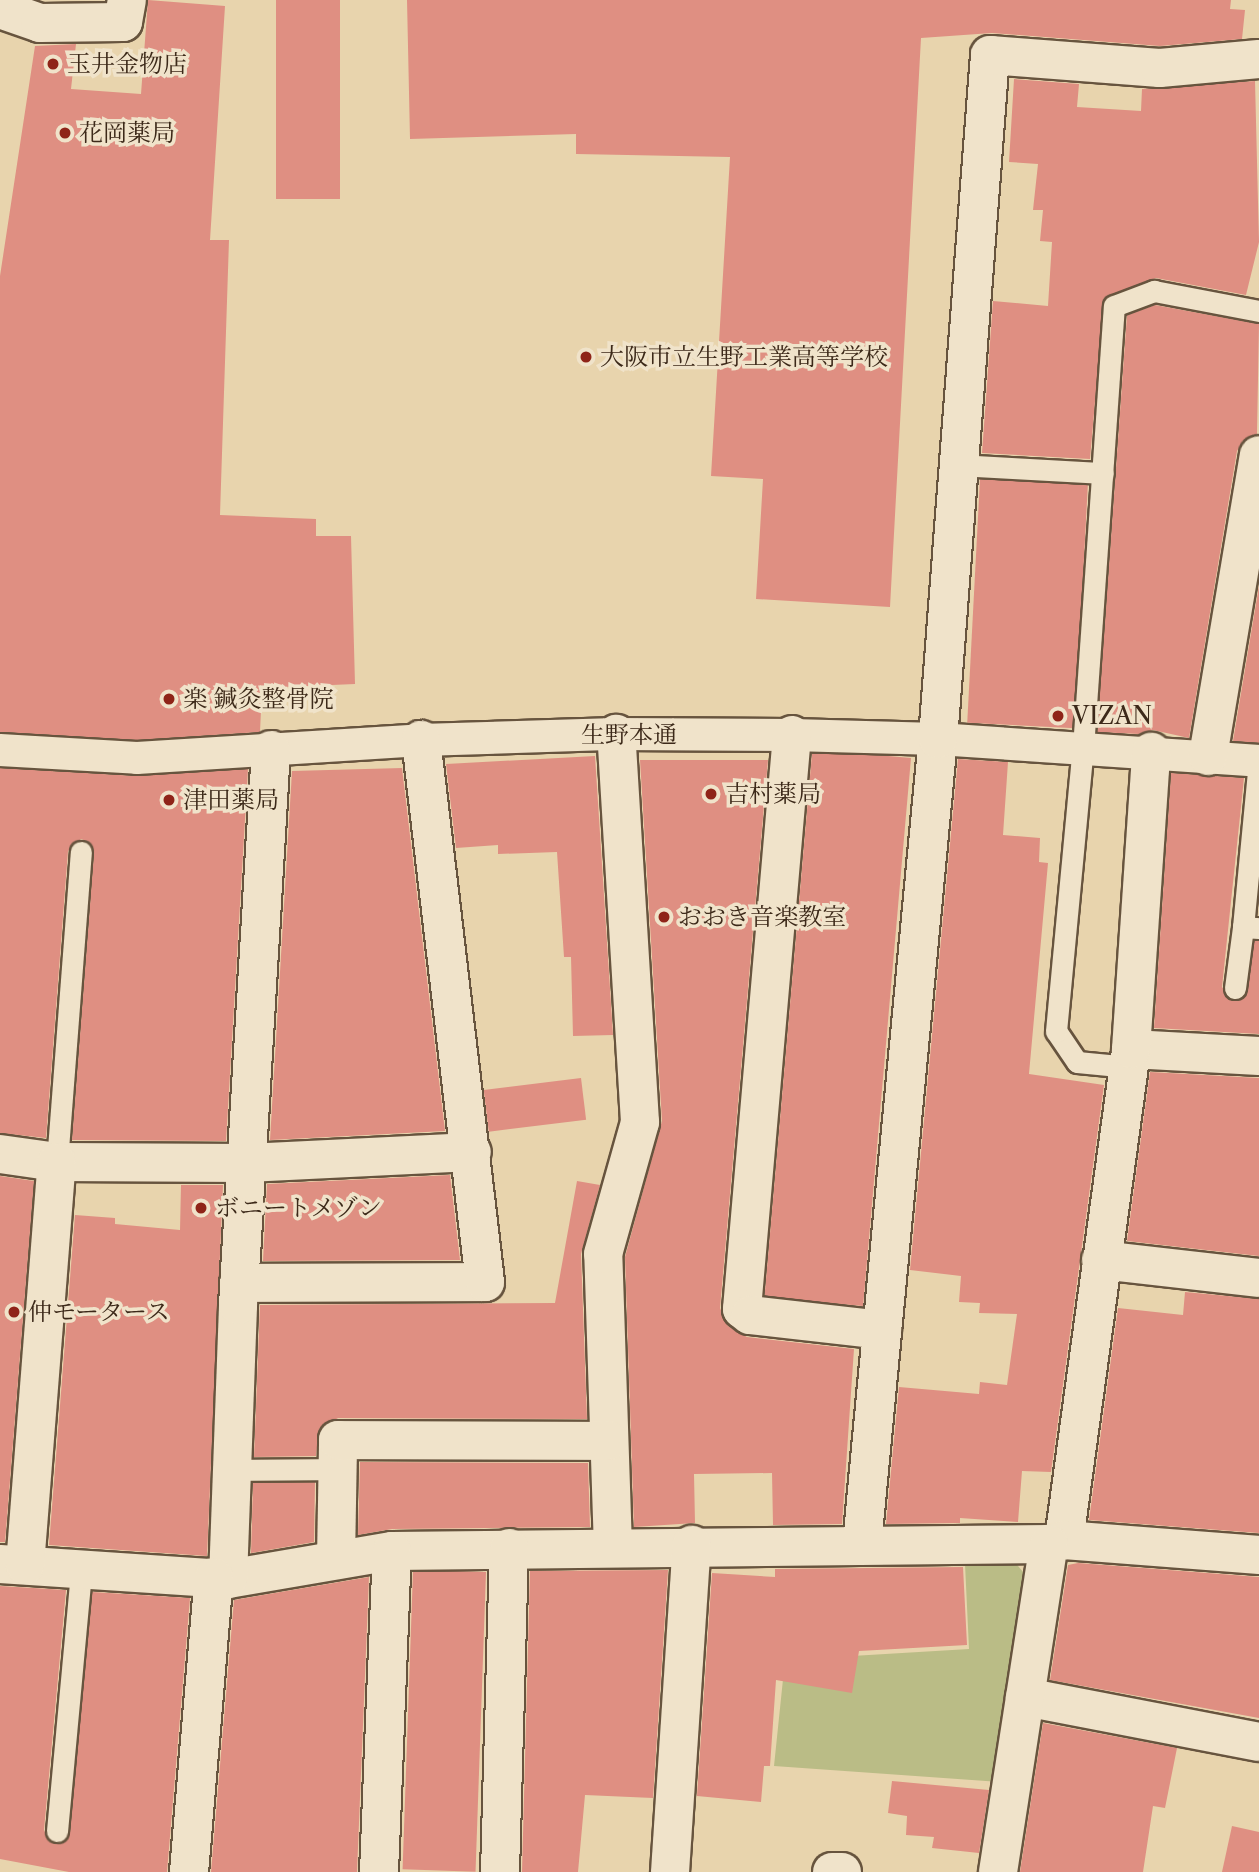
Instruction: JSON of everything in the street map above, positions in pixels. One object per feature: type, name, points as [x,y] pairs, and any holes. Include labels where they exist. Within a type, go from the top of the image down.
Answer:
[{"type":"street","points":[[0,9],[40,23],[123,22],[127,0]]},
{"type":"street","points":[[862,1544],[938,740],[990,55],[1160,68],[1259,59]]},
{"type":"street","points":[[1208,757],[1251,536],[1259,455]]},
{"type":"street","points":[[613,1548],[603,1254],[640,1122],[616,734]]},
{"type":"street","name":"生野本通","points":[[0,750],[137,758],[421,740],[616,734],[792,735],[1083,748],[1259,761]]},
{"type":"street","points":[[792,735],[742,1309],[750,1315],[882,1330]]},
{"type":"street","points":[[239,1283],[485,1282],[472,1152],[421,740]]},
{"type":"street","points":[[189,1872],[232,1470],[239,1283],[271,750]]},
{"type":"street","points":[[998,1872],[1025,1697],[1057,1542],[1130,1058],[1151,752]]},
{"type":"street","points":[[1130,1058],[1259,1056]]},
{"type":"street","points":[[0,1154],[57,1162],[247,1163],[472,1152]]},
{"type":"street","points":[[57,1162],[13,1564],[81,1571],[221,1578],[392,1551],[509,1548],[1057,1542],[1259,1555]]},
{"type":"street","points":[[1101,1260],[1259,1278]]},
{"type":"street","points":[[336,1560],[338,1440],[609,1441]]},
{"type":"street","points":[[670,1872],[692,1545]]},
{"type":"street","points":[[500,1872],[509,1548]]},
{"type":"street","points":[[379,1872],[392,1551]]},
{"type":"street","points":[[1025,1697],[1259,1742]]},
{"type":"street","points":[[832,1872],[842,1872]]},
{"type":"lane","points":[[1130,1058],[1077,1062],[1056,1031],[1083,748],[1114,306],[1154,291],[1259,311]]},
{"type":"lane","points":[[959,465],[1103,473]]},
{"type":"lane","points":[[1235,988],[1251,928],[1259,761]]},
{"type":"lane","points":[[57,1162],[81,852]]},
{"type":"lane","points":[[232,1470],[338,1469]]},
{"type":"lane","points":[[57,1831],[81,1571]]},
{"type":"green space","points":[[1014,1561],[1028,1578],[1000,1782],[774,1766],[785,1660],[969,1649],[965,1564]]},
{"type":"building","points":[[148,0],[225,6],[210,240],[229,240],[220,515],[316,519],[316,536],[351,536],[355,684],[262,688],[260,732],[137,740],[0,732],[0,276],[35,46],[76,44],[71,89],[141,94]]},
{"type":"building","points":[[276,0],[340,0],[340,199],[276,199]]},
{"type":"building","points":[[407,0],[1231,0],[1230,9],[1245,10],[1242,39],[1160,46],[992,33],[921,38],[890,607],[756,599],[763,479],[711,476],[730,157],[576,154],[576,134],[410,139]]},
{"type":"building","points":[[1014,79],[1079,84],[1077,107],[1141,111],[1142,89],[1255,81],[1259,242],[1246,295],[1156,278],[1104,298],[1090,459],[982,453],[993,301],[1048,306],[1052,242],[1040,241],[1043,210],[1033,210],[1038,164],[1009,162]]},
{"type":"building","points":[[1155,305],[1259,324],[1257,434],[1243,441],[1237,451],[1189,738],[1153,730],[1139,734],[1097,732],[1127,315]]},
{"type":"building","points":[[980,479],[1088,485],[1075,728],[967,723]]},
{"type":"building","points":[[1259,586],[1259,743],[1233,741]]},
{"type":"building","points":[[812,749],[911,758],[863,1306],[764,1297]]},
{"type":"building","points":[[595,756],[613,1035],[573,1036],[571,957],[564,957],[557,852],[498,854],[498,845],[456,848],[446,764]]},
{"type":"building","points":[[958,759],[1008,762],[1003,835],[1040,838],[1039,862],[1048,863],[1029,1074],[1104,1085],[1051,1472],[1022,1471],[1018,1522],[960,1518],[960,1523],[886,1524],[899,1387],[979,1394],[980,1382],[1007,1385],[1017,1314],[979,1313],[980,1303],[959,1302],[961,1276],[910,1270]]},
{"type":"building","points":[[640,760],[768,760],[720,1308],[728,1326],[747,1337],[854,1349],[842,1524],[773,1525],[772,1473],[694,1474],[695,1523],[634,1527],[625,1257],[662,1121]]},
{"type":"building","points":[[0,768],[136,776],[248,769],[226,1141],[72,1140],[94,853],[89,842],[81,839],[68,851],[46,1138],[0,1133]]},
{"type":"building","points":[[402,768],[445,1131],[270,1140],[292,771]]},
{"type":"building","points":[[1171,773],[1244,778],[1222,987],[1233,1001],[1245,996],[1254,941],[1259,941],[1259,1034],[1154,1028]]},
{"type":"building","points":[[1150,1072],[1259,1078],[1259,1256],[1127,1241]]},
{"type":"building","points":[[581,1078],[586,1120],[489,1132],[484,1090]]},
{"type":"building","points":[[450,1175],[460,1260],[263,1261],[267,1184]]},
{"type":"building","points":[[0,1176],[34,1181],[5,1542],[0,1542]]},
{"type":"building","points":[[577,1181],[600,1185],[581,1254],[587,1419],[338,1418],[319,1429],[316,1456],[254,1457],[260,1305],[555,1303]]},
{"type":"building","points":[[181,1185],[223,1185],[207,1556],[49,1545],[75,1215],[115,1218],[115,1224],[180,1230]]},
{"type":"building","points":[[1185,1292],[1259,1299],[1259,1533],[1089,1520],[1118,1308],[1183,1315]]},
{"type":"building","points":[[360,1462],[588,1463],[590,1527],[392,1529],[358,1535]]},
{"type":"building","points":[[315,1482],[314,1542],[251,1553],[253,1483]]},
{"type":"building","points":[[1078,1563],[1259,1577],[1259,1718],[1050,1680],[1068,1565]]},
{"type":"building","points":[[963,1567],[967,1645],[859,1651],[852,1693],[776,1680],[770,1766],[764,1766],[761,1802],[697,1796],[712,1573],[775,1577],[775,1569]]},
{"type":"building","points":[[413,1569],[486,1572],[476,1872],[403,1869]]},
{"type":"building","points":[[668,1570],[653,1798],[585,1795],[578,1872],[522,1872],[530,1571]]},
{"type":"building","points":[[369,1577],[357,1872],[211,1872],[234,1600]]},
{"type":"building","points":[[0,1586],[66,1590],[44,1830],[49,1841],[56,1844],[70,1832],[92,1592],[190,1598],[167,1872],[69,1872],[0,1859]]},
{"type":"building","points":[[1043,1723],[1177,1748],[1165,1808],[1153,1806],[1143,1872],[1020,1872]]},
{"type":"building","points":[[892,1781],[989,1790],[979,1853],[932,1848],[934,1837],[906,1835],[907,1816],[888,1813]]},
{"type":"building","points":[[1232,1826],[1259,1832],[1259,1872],[1222,1872]]},
{"type":"place","name":"玉井金物店","points":[[53,64]]},
{"type":"place","name":"花岡薬局","points":[[65,133]]},
{"type":"place","name":"大阪市立生野工業高等学校","points":[[586,357]]},
{"type":"place","name":"楽 鍼灸整骨院","points":[[169,699]]},
{"type":"place","name":"VIZAN","points":[[1058,716]]},
{"type":"place","name":"吉村薬局","points":[[711,794]]},
{"type":"place","name":"津田薬局","points":[[169,800]]},
{"type":"place","name":"おおき音楽教室","points":[[664,917]]},
{"type":"place","name":"ボニートメゾン","points":[[201,1208]]},
{"type":"place","name":"仲モータース","points":[[14,1312]]}]
